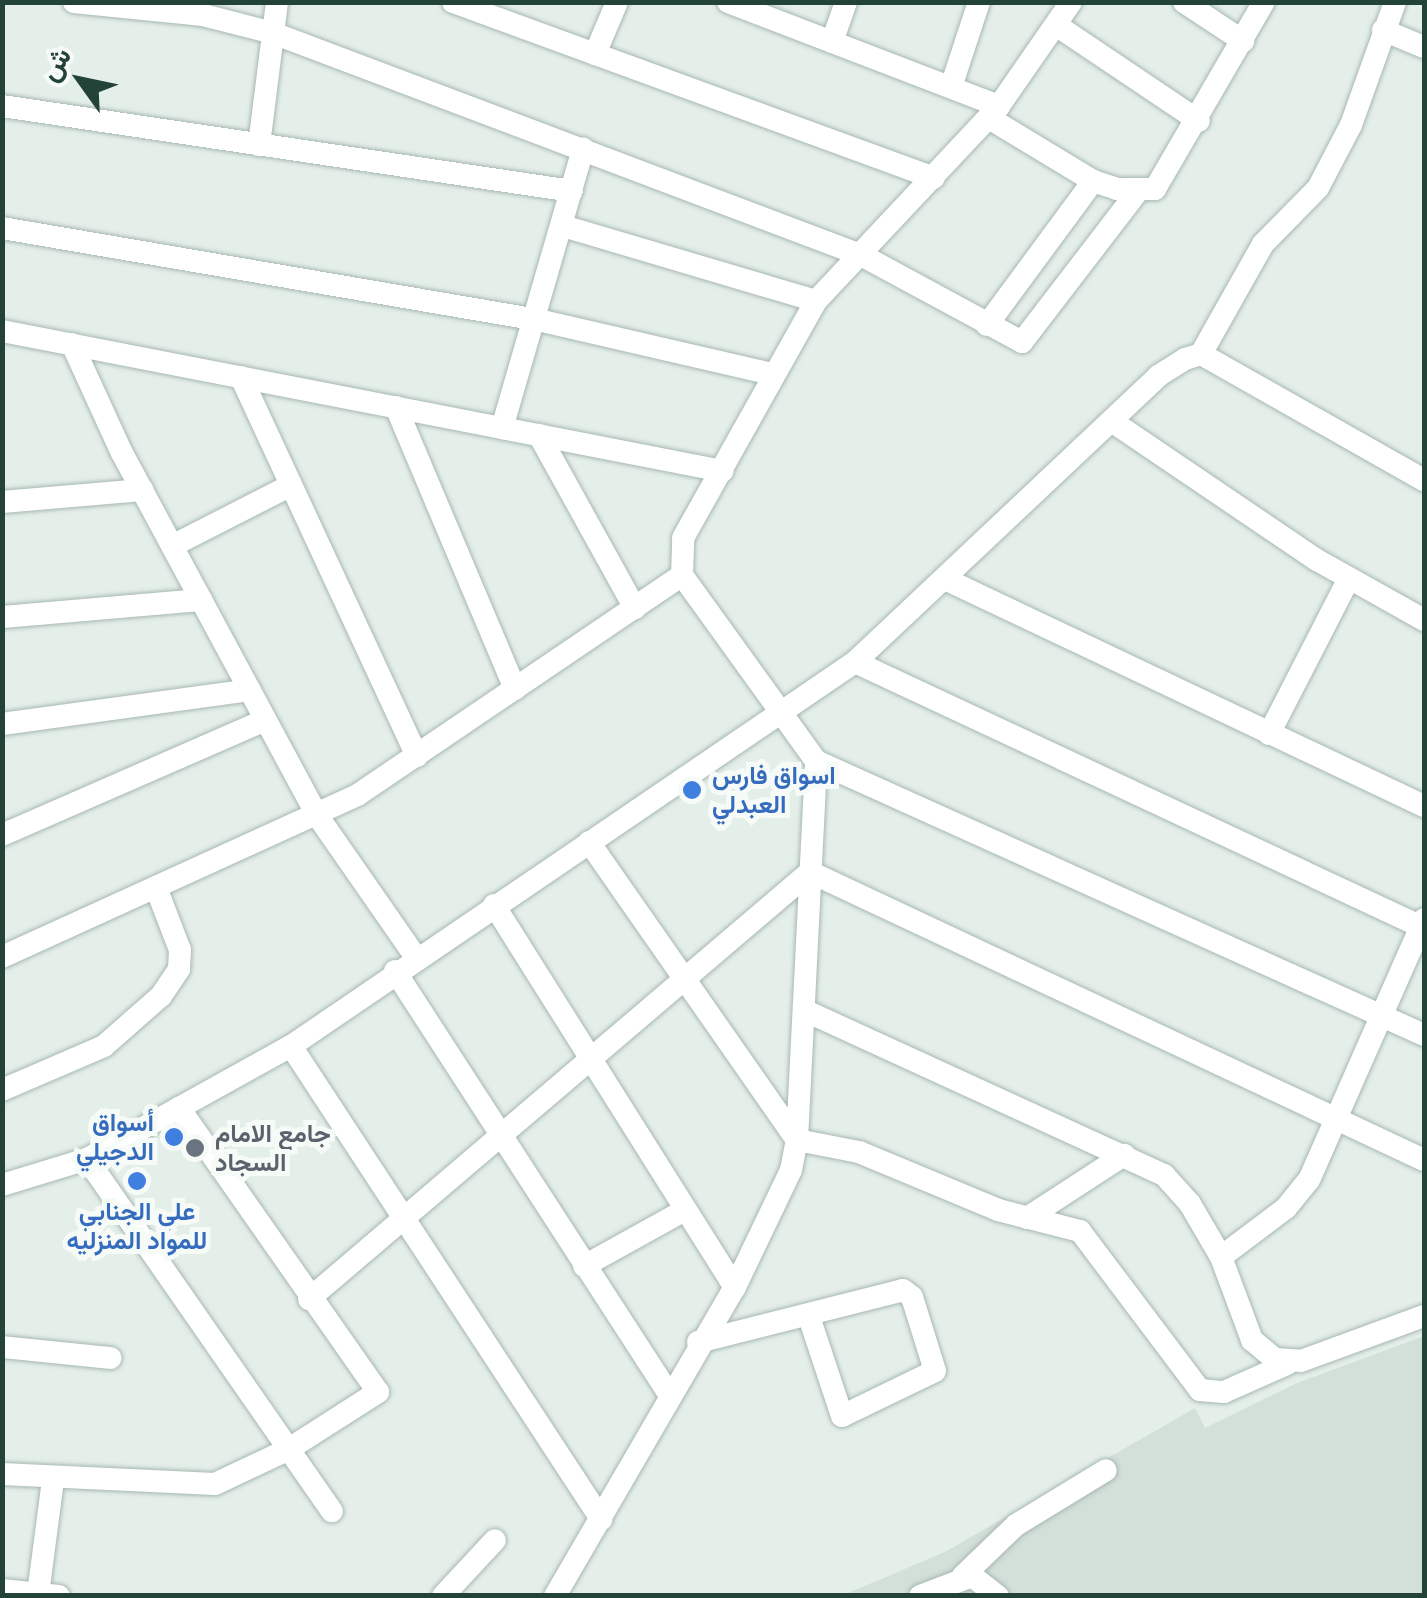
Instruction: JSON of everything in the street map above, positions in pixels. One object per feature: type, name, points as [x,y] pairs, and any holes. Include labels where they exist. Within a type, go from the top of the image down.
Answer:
[{"type":"street","points":[[74,2],[203,15],[274,33],[863,256],[1022,342],[1030,337],[1138,191]]},
{"type":"street","points":[[259,146],[276,2]]},
{"type":"street","points":[[453,2],[934,178]]},
{"type":"street","points":[[595,54],[617,2]]},
{"type":"street","points":[[728,2],[951,88],[994,112],[1093,181],[1138,191],[1155,188],[1170,172],[1264,2]]},
{"type":"street","points":[[832,42],[846,2]]},
{"type":"street","points":[[951,88],[979,2]]},
{"type":"street","points":[[1071,2],[994,112],[863,256],[816,301],[683,538],[682,576],[816,762],[1424,1035]]},
{"type":"street","points":[[1184,2],[1242,42]]},
{"type":"street","points":[[2,1185],[87,1158],[291,1046],[416,956],[856,662],[1158,376],[1201,354],[1263,244],[1318,188],[1351,125],[1395,2]]},
{"type":"street","points":[[1056,25],[1199,121]]},
{"type":"street","points":[[1383,30],[1424,47]]},
{"type":"street","points":[[2,106],[572,191]]},
{"type":"street","points":[[502,428],[538,320],[583,149]]},
{"type":"street","points":[[988,325],[1093,181]]},
{"type":"street","points":[[563,226],[816,301]]},
{"type":"street","points":[[2,228],[538,320],[772,374]]},
{"type":"street","points":[[2,331],[723,471]]},
{"type":"street","points":[[72,344],[142,490],[317,815],[416,956]]},
{"type":"street","points":[[1201,354],[1424,480]]},
{"type":"street","points":[[241,377],[417,756]]},
{"type":"street","points":[[396,407],[515,689]]},
{"type":"street","points":[[1113,422],[1348,580],[1424,620]]},
{"type":"street","points":[[538,435],[635,608]]},
{"type":"street","points":[[172,546],[291,485]]},
{"type":"street","points":[[2,502],[142,490]]},
{"type":"street","points":[[2,958],[317,815],[417,756],[682,576]]},
{"type":"street","points":[[945,579],[1424,806]]},
{"type":"street","points":[[1269,734],[1348,580]]},
{"type":"street","points":[[2,617],[201,600]]},
{"type":"street","points":[[856,662],[1423,925],[1309,1180],[1286,1208],[1221,1256]]},
{"type":"street","points":[[2,724],[250,690]]},
{"type":"street","points":[[2,835],[266,720]]},
{"type":"street","points":[[555,1596],[698,1342],[736,1286],[791,1170],[808,1012],[816,762]]},
{"type":"street","points":[[589,842],[797,1140],[872,1156],[1028,1218],[1086,1236],[1200,1390],[1224,1392],[1287,1364],[1424,1316]]},
{"type":"street","points":[[309,1299],[810,872]]},
{"type":"street","points":[[810,872],[1424,1160]]},
{"type":"street","points":[[2,1090],[104,1046],[161,996],[178,969],[180,950],[157,890]]},
{"type":"street","points":[[494,905],[736,1286]]},
{"type":"street","points":[[395,971],[670,1394]]},
{"type":"street","points":[[808,1012],[1124,1154],[1176,1186],[1221,1256],[1252,1340],[1287,1364]]},
{"type":"street","points":[[291,1046],[601,1519]]},
{"type":"street","points":[[2,1474],[52,1480],[215,1484],[289,1450],[378,1392],[309,1299],[179,1108]]},
{"type":"street","points":[[1028,1218],[1124,1154]]},
{"type":"street","points":[[87,1158],[332,1511]]},
{"type":"street","points":[[584,1266],[685,1210]]},
{"type":"street","points":[[698,1342],[906,1291],[935,1371],[842,1416],[809,1317]]},
{"type":"street","points":[[2,1347],[110,1358]]},
{"type":"street","points":[[920,1596],[963,1576],[1016,1525],[1106,1470]]},
{"type":"street","points":[[2,1590],[48,1595],[52,1480]]},
{"type":"street","points":[[443,1596],[495,1540]]},
{"type":"street","points":[[963,1576],[980,1578],[998,1596]]},
{"type":"shaded area","points":[[1424,1336],[1424,1595],[841,1596],[945,1552],[1195,1408],[1205,1428],[1297,1383]]},
{"type":"place","name":"اسواق فارس العبدلي","points":[[692,790]]},
{"type":"place","name":"أسواق الدجيلي","points":[[174,1137]]},
{"type":"place","name":"جامع الامام السجاد","points":[[195,1148]]},
{"type":"place","name":"علي الجنابي للمواد المنزليه","points":[[137,1181]]}]
